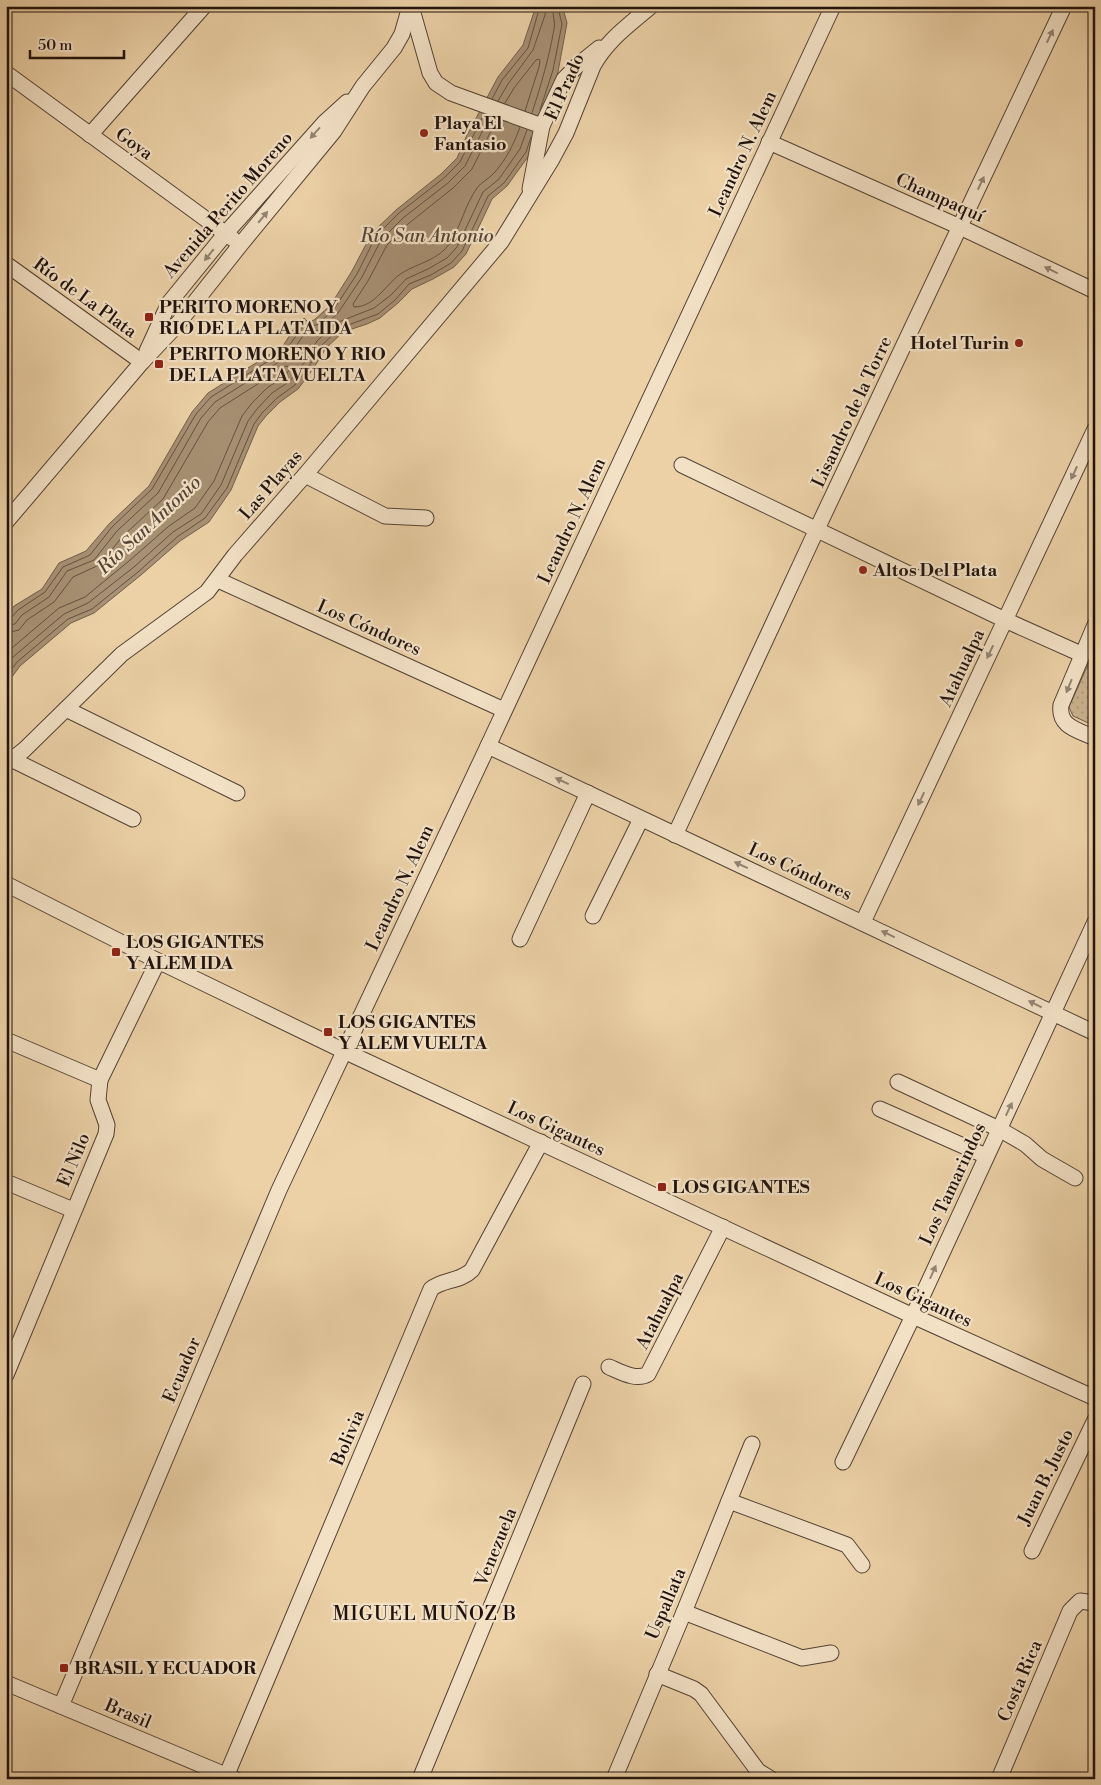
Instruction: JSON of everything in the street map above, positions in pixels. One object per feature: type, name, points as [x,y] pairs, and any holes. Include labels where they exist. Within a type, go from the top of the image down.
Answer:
[{"type":"street","name":"Avenida Perito Moreno","points":[[6,522],[142,362],[176,326],[334,131],[363,86],[394,48],[402,34],[410,6]]},
{"type":"street","points":[[410,6],[430,73],[436,83],[451,93],[542,126]]},
{"type":"street","name":"El Prado","points":[[529,196],[566,133],[593,66],[611,40],[651,6]]},
{"type":"street","name":"Leandro N. Alem","points":[[344,1052],[833,6]]},
{"type":"street","name":"Lisandro de la Torre","points":[[675,835],[1064,6]]},
{"type":"street","points":[[90,135],[203,7]]},
{"type":"street","points":[[529,196],[542,126],[564,79],[578,65],[611,40]]},
{"type":"street","name":"Goya","points":[[6,73],[241,244]]},
{"type":"street","name":"Avenida Perito Moreno","points":[[142,362],[170,303],[226,233],[325,122],[363,86]]},
{"type":"street","name":"Champaquí","points":[[769,142],[960,227],[1095,291]]},
{"type":"street","name":"Las Playas","points":[[10,762],[122,654],[207,592],[218,580],[235,555],[306,474],[501,242],[529,196]]},
{"type":"street","name":"Río de La Plata","points":[[6,264],[142,362]]},
{"type":"street","name":"Atahualpa","points":[[863,922],[1095,429]]},
{"type":"street","points":[[682,465],[1005,620],[1081,654]]},
{"type":"street","points":[[306,474],[385,516],[426,518]]},
{"type":"street","name":"Los Cóndores","points":[[218,580],[504,710]]},
{"type":"street","points":[[1095,625],[1081,654],[1060,711],[1062,720],[1067,725],[1095,738]]},
{"type":"street","points":[[66,709],[237,793]]},
{"type":"street","name":"Los Cóndores","points":[[488,746],[1095,1032]]},
{"type":"street","points":[[10,762],[133,820]]},
{"type":"street","points":[[520,939],[588,793]]},
{"type":"street","points":[[592,916],[641,819]]},
{"type":"street","points":[[6,872],[23,885],[35,898]]},
{"type":"street","name":"Los Gigantes","points":[[6,884],[344,1052],[913,1316],[1095,1398]]},
{"type":"street","name":"Los Tamarindos","points":[[843,1462],[913,1316],[1095,922]]},
{"type":"street","name":"El Nilo","points":[[6,1375],[106,1134],[107,1125],[98,1100],[100,1080],[158,961]]},
{"type":"street","points":[[6,1040],[100,1080]]},
{"type":"street","name":"Ecuador","points":[[61,1706],[279,1190],[344,1052]]},
{"type":"street","points":[[898,1082],[999,1129],[1025,1144],[1042,1159],[1075,1178]]},
{"type":"street","points":[[880,1109],[986,1156]]},
{"type":"street","name":"Bolivia","points":[[229,1778],[431,1289],[436,1284],[461,1278],[472,1270],[541,1142]]},
{"type":"street","points":[[6,1182],[73,1210]]},
{"type":"street","name":"Atahualpa","points":[[609,1367],[636,1377],[643,1377],[648,1374],[723,1227]]},
{"type":"street","name":"Venezuela","points":[[420,1779],[583,1384]]},
{"type":"street","name":"Juan B. Justo","points":[[1032,1551],[1095,1420]]},
{"type":"street","name":"Uspallata","points":[[614,1779],[752,1444]]},
{"type":"street","points":[[729,1501],[847,1546],[862,1564]]},
{"type":"street","name":"Costa Rica","points":[[999,1779],[1070,1611],[1080,1601],[1095,1603]]},
{"type":"street","points":[[684,1612],[802,1658],[831,1653]]},
{"type":"street","points":[[657,1674],[694,1689],[701,1694],[758,1771],[771,1779]]},
{"type":"street","name":"Brasil","points":[[6,1684],[229,1778]]},
{"type":"shaded area","points":[[1095,649],[1095,726],[1073,716],[1069,707]]},
{"type":"water","name":"Río San Antonio","points":[[536,6],[568,6],[564,12],[567,23],[558,72],[530,154],[507,186],[492,199],[466,254],[454,267],[412,289],[380,318],[343,332],[326,348],[298,389],[280,402],[258,426],[231,490],[209,522],[180,541],[94,613],[71,623],[20,666],[6,685],[6,617],[14,606],[42,589],[59,563],[86,551],[109,524],[149,486],[192,412],[208,393],[283,346],[293,330],[304,318],[308,322],[314,320],[330,306],[352,271],[372,233],[457,158],[498,77],[523,45]]},
{"type":"place","name":"Playa El Fantasio","points":[[424,133]]},
{"type":"place","name":"PERITO MORENO Y RIO DE LA PLATA IDA","points":[[149,317]]},
{"type":"place","name":"Hotel Turin","points":[[1019,343]]},
{"type":"place","name":"PERITO MORENO Y RIO DE LA PLATA VUELTA","points":[[159,364]]},
{"type":"place","name":"Altos Del Plata","points":[[863,570]]},
{"type":"place","name":"LOS GIGANTES Y ALEM IDA","points":[[116,952]]},
{"type":"place","name":"LOS GIGANTES Y ALEM VUELTA","points":[[328,1032]]},
{"type":"place","name":"LOS GIGANTES","points":[[662,1187]]},
{"type":"place","name":"BRASIL Y ECUADOR","points":[[64,1668]]},
{"type":"district","name":"MIGUEL MUÑOZ B","points":[[425,1614]]}]
